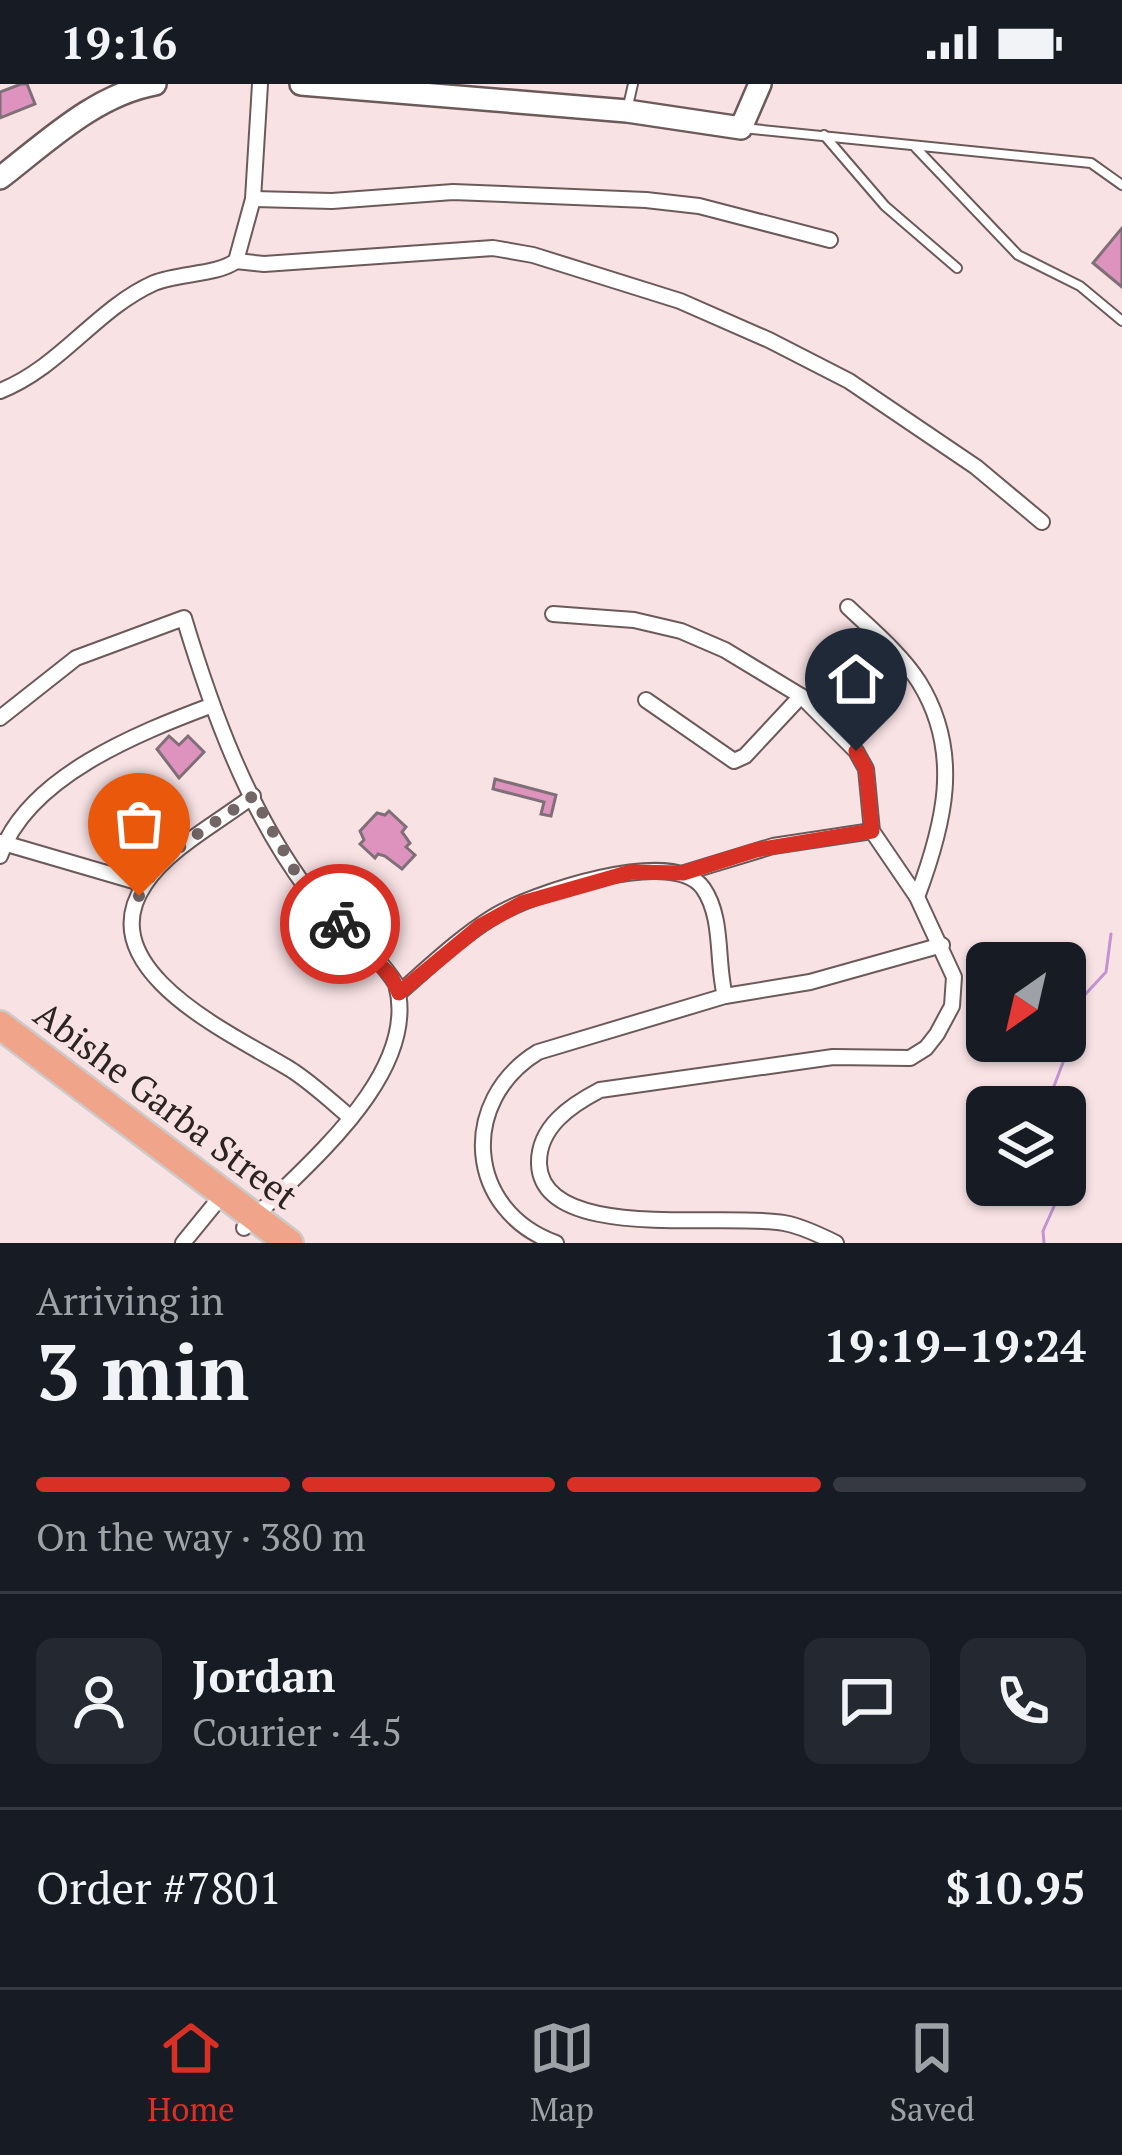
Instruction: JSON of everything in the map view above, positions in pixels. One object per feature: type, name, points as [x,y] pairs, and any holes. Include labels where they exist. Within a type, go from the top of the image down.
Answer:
[{"type":"highway","name":"Abishe Garba Street","points":[[1,1039],[214,1205],[254,1230],[290,1243]]},
{"type":"highway","name":"Abishe Garba Street","points":[[1,1039],[254,1230]]},
{"type":"street","points":[[236,261],[253,199],[260,84]]},
{"type":"street","points":[[301,84],[627,112],[741,128],[760,84]]},
{"type":"street","points":[[0,178],[84,114],[144,85]]},
{"type":"street","points":[[253,199],[332,201],[453,192],[646,200],[714,209],[830,240]]},
{"type":"street","points":[[0,391],[55,361],[114,308],[152,284],[178,275],[227,267],[236,261],[264,264],[493,248],[533,255],[680,302],[769,340],[849,382],[976,467],[1042,522]]},
{"type":"street","points":[[848,608],[918,681],[945,752],[947,782],[938,842],[917,897]]},
{"type":"street","points":[[553,614],[634,620],[681,632],[725,650],[802,696],[856,751],[866,769],[872,831],[917,897],[954,977],[952,1006],[937,1034],[918,1054],[900,1060],[833,1057],[600,1090],[556,1120],[540,1147],[540,1176],[546,1191],[577,1219],[698,1227],[783,1223],[836,1243]]},
{"type":"street","points":[[0,718],[76,658],[184,618],[210,706],[253,796],[310,893],[382,966],[399,993],[397,1024],[378,1081],[254,1230]]},
{"type":"street","points":[[646,700],[734,760],[745,756],[802,696]]},
{"type":"street","points":[[144,884],[1,848],[26,809],[42,794],[134,737],[210,706]]},
{"type":"street","points":[[253,796],[144,884],[134,937],[141,958],[161,984],[216,1025],[303,1077],[351,1118]]},
{"type":"street","points":[[399,993],[480,926],[522,903],[631,872],[683,873],[756,850],[872,831]]},
{"type":"street","points":[[683,873],[700,884],[710,902],[725,996]]},
{"type":"street","points":[[556,1243],[507,1214],[485,1170],[482,1141],[488,1114],[502,1084],[523,1061],[538,1052],[725,996],[810,982],[942,945]]},
{"type":"street","points":[[183,1243],[214,1205]]},
{"type":"lane","points":[[627,112],[633,84]]},
{"type":"lane","points":[[741,128],[1091,163],[1122,185]]},
{"type":"lane","points":[[823,134],[885,206],[957,268]]},
{"type":"lane","points":[[915,147],[1018,255],[1060,273],[1122,321]]},
{"type":"building","points":[[27,84],[35,104],[0,118],[0,92]]},
{"type":"building","points":[[1122,228],[1122,287],[1093,263]]},
{"type":"building","points":[[169,736],[179,745],[188,736],[204,752],[179,778],[157,749]]},
{"type":"building","points":[[495,779],[556,795],[551,816],[541,814],[544,802],[493,789]]},
{"type":"building","points":[[389,811],[406,827],[402,832],[410,843],[406,847],[415,855],[402,869],[385,856],[375,858],[360,844],[364,840],[360,831],[377,813]]},
{"type":"waterway","points":[[1054,1086],[1067,1052],[1067,1014],[1106,972],[1111,934]]},
{"type":"waterway","points":[[1044,1243],[1043,1231],[1054,1206]]},
{"type":"way so far","points":[[139,896],[167,861],[253,796],[297,875],[340,924]]},
{"type":"route","points":[[340,924],[391,976],[399,993],[451,947],[495,915],[522,903],[631,872],[683,873],[756,850],[872,831],[866,769],[856,751]]}]
